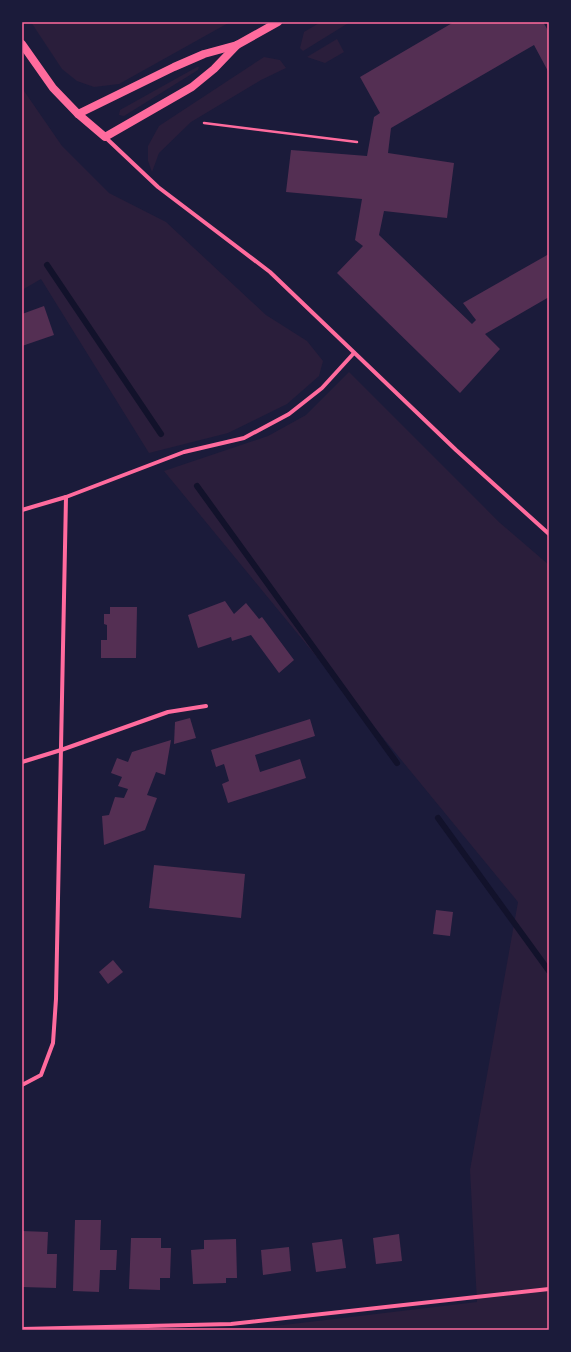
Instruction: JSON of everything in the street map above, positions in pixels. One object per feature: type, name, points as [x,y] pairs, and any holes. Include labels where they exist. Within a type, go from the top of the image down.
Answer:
[{"type":"main road","points":[[22,44],[53,88],[78,114],[105,137],[192,87],[237,46],[278,22]]},
{"type":"main road","points":[[78,114],[174,66],[204,54],[237,46]]},
{"type":"street","points":[[105,137],[158,187],[270,272],[456,450],[549,534]]},
{"type":"street","points":[[22,510],[66,497],[184,452],[244,438],[289,414],[322,388],[354,353]]},
{"type":"street","points":[[22,1085],[41,1075],[53,1043],[56,999],[66,497]]},
{"type":"street","points":[[22,762],[61,750],[168,712],[206,706]]},
{"type":"street","points":[[22,1329],[231,1324],[549,1289]]},
{"type":"path","points":[[204,123],[357,142]]},
{"type":"shaded area","points":[[31,22],[230,22],[119,84],[94,87],[77,81],[62,69]]},
{"type":"shaded area","points":[[321,22],[350,22],[303,51],[300,48],[304,32]]},
{"type":"shaded area","points":[[337,39],[344,52],[325,63],[307,57]]},
{"type":"shaded area","points":[[264,57],[280,60],[286,68],[261,80],[191,122],[159,153],[152,172],[148,161],[148,146],[159,126]]},
{"type":"shaded area","points":[[199,67],[198,70],[124,116],[119,115],[120,110]]},
{"type":"shaded area","points":[[22,88],[62,146],[109,193],[166,222],[266,315],[307,341],[323,361],[319,376],[287,404],[228,433],[149,453],[41,279],[22,290]]},
{"type":"shaded area","points":[[349,372],[500,523],[549,565],[549,1330],[232,1330],[477,1302],[470,1170],[518,902],[164,471],[268,436],[306,415]]},
{"type":"building","points":[[454,22],[543,22],[549,32],[549,73],[534,45],[391,128],[388,153],[454,163],[447,218],[384,211],[379,235],[472,324],[476,320],[463,303],[549,254],[549,297],[485,334],[500,349],[460,393],[337,273],[363,246],[355,240],[362,199],[286,192],[291,150],[367,156],[374,117],[380,113],[360,77]]},
{"type":"building","points":[[44,306],[54,335],[22,346],[22,314]]},
{"type":"building","points":[[225,601],[234,614],[246,603],[259,619],[262,617],[294,660],[279,673],[251,635],[232,641],[231,637],[198,648],[188,615]]},
{"type":"building","points":[[110,607],[137,607],[136,658],[101,658],[101,640],[107,640],[107,625],[104,624],[104,614],[110,614]]},
{"type":"building","points":[[190,718],[196,738],[174,744],[175,722]]},
{"type":"building","points":[[310,719],[315,736],[255,755],[260,772],[300,759],[306,778],[228,803],[222,784],[229,781],[224,764],[216,767],[211,750]]},
{"type":"building","points":[[171,740],[165,775],[156,772],[147,795],[157,798],[145,830],[104,845],[102,816],[109,815],[115,797],[124,798],[128,789],[118,786],[122,777],[111,773],[117,758],[128,762],[132,752]]},
{"type":"building","points":[[154,865],[245,874],[241,918],[149,908]]},
{"type":"building","points":[[436,910],[453,912],[450,936],[433,934]]},
{"type":"building","points":[[113,960],[123,972],[108,984],[99,972]]},
{"type":"building","points":[[75,1220],[101,1220],[100,1250],[117,1250],[116,1270],[100,1270],[99,1292],[73,1291]]},
{"type":"building","points":[[22,1231],[48,1232],[47,1254],[57,1254],[56,1288],[22,1287]]},
{"type":"building","points":[[399,1234],[402,1261],[376,1264],[373,1238]]},
{"type":"building","points":[[131,1238],[161,1238],[161,1248],[171,1248],[170,1278],[160,1278],[160,1290],[129,1289]]},
{"type":"building","points":[[236,1239],[237,1278],[226,1278],[226,1283],[193,1284],[191,1250],[204,1249],[204,1240]]},
{"type":"building","points":[[342,1239],[346,1268],[316,1272],[312,1243]]},
{"type":"building","points":[[289,1247],[291,1271],[263,1275],[261,1250]]},
{"type":"waterway","points":[[47,265],[161,434]]},
{"type":"waterway","points":[[197,486],[397,763]]},
{"type":"waterway","points":[[438,818],[549,971]]}]
